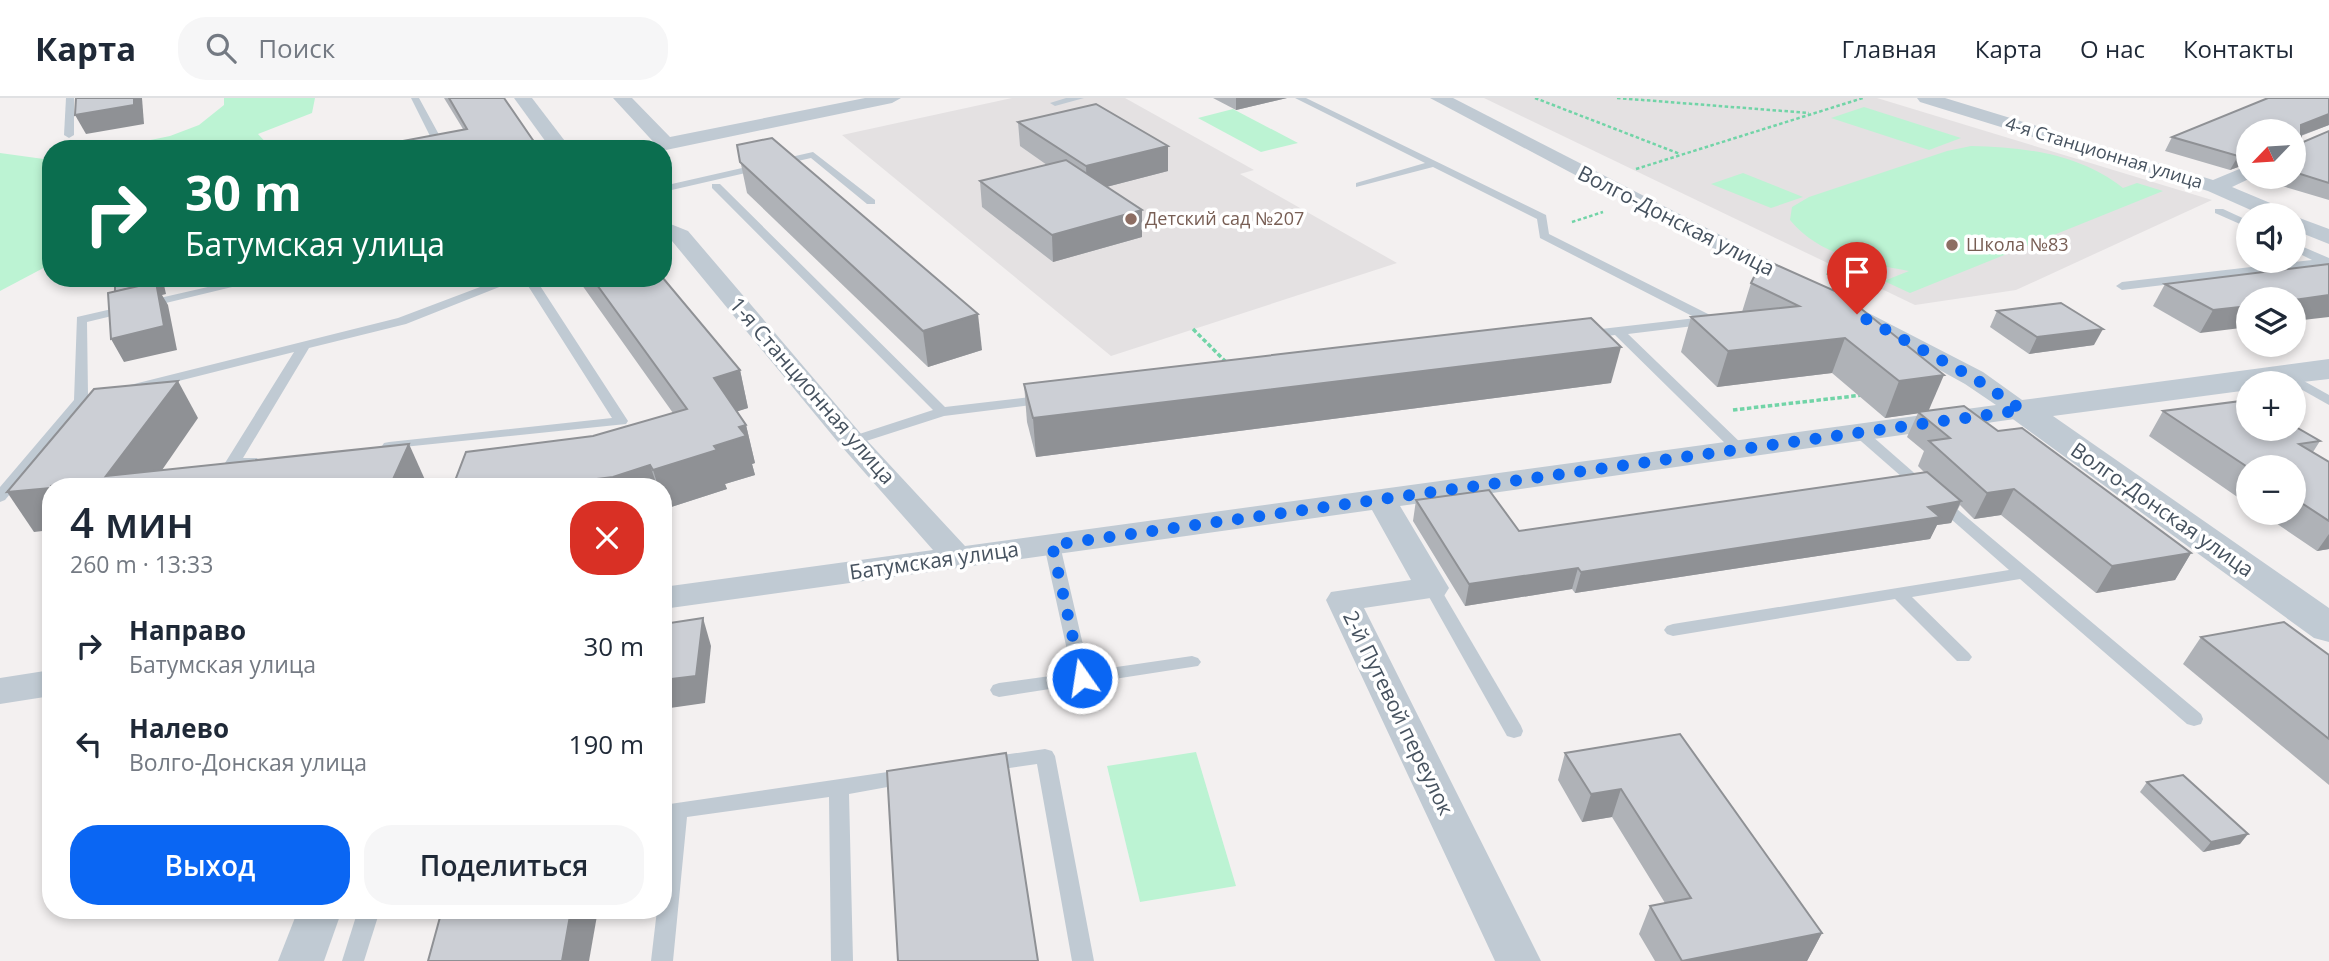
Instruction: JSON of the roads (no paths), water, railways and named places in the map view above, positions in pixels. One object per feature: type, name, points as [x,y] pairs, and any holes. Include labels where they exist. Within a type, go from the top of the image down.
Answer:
[{"type":"street","points":[[523,98],[554,140]]},
{"type":"street","points":[[622,98],[662,140]]},
{"type":"street","points":[[672,143],[892,98]]},
{"type":"street","name":"Волго-Донская улица","points":[[1439,98],[1826,298],[1974,378],[2329,628]]},
{"type":"street","name":"4-я Станционная улица","points":[[1926,98],[2215,187],[2251,203]]},
{"type":"street","points":[[2215,187],[2236,177]]},
{"type":"street","points":[[2306,227],[2329,237]]},
{"type":"street","name":"1-я Станционная улица","points":[[672,238],[958,558]]},
{"type":"street","name":"Батумская улица","points":[[2306,372],[2329,369]]},
{"type":"street","name":"Батумская улица","points":[[672,597],[2236,382]]},
{"type":"street","points":[[1381,499],[1432,587]]},
{"type":"street","name":"2-й Путевой переулок","points":[[1432,587],[1343,600],[1518,961]]},
{"type":"street","points":[[0,691],[42,685]]},
{"type":"street","points":[[301,961],[317,919]]},
{"type":"lane","points":[[69,135],[70,98]]},
{"type":"lane","points":[[415,98],[437,140]]},
{"type":"lane","points":[[1055,103],[1080,98]]},
{"type":"lane","points":[[1299,98],[1542,217],[1545,236],[1710,320],[1564,337]]},
{"type":"lane","points":[[672,187],[813,155],[871,202]]},
{"type":"lane","points":[[1360,185],[1434,164]]},
{"type":"lane","points":[[716,186],[942,412]]},
{"type":"lane","points":[[2220,211],[2236,219]]},
{"type":"lane","points":[[2306,251],[2327,261]]},
{"type":"lane","points":[[2122,286],[2327,261]]},
{"type":"lane","points":[[81,401],[81,320],[225,287]]},
{"type":"lane","points":[[0,497],[81,401],[402,321],[492,287]]},
{"type":"lane","points":[[369,448],[489,442],[621,421],[535,287]]},
{"type":"lane","points":[[1618,331],[1739,449]]},
{"type":"lane","points":[[273,459],[232,463],[304,346]]},
{"type":"lane","points":[[2306,387],[2329,401]]},
{"type":"lane","points":[[852,441],[942,412],[1064,397]]},
{"type":"lane","points":[[1859,432],[2194,719]]},
{"type":"lane","points":[[1052,545],[1082,678]]},
{"type":"lane","points":[[1673,630],[2023,573]]},
{"type":"lane","points":[[1432,587],[1514,731]]},
{"type":"lane","points":[[1898,593],[1963,657]]},
{"type":"lane","points":[[999,690],[1192,662]]},
{"type":"lane","points":[[962,769],[1045,756],[1083,961]]},
{"type":"lane","points":[[672,812],[921,775]]},
{"type":"lane","points":[[839,788],[842,961]]},
{"type":"lane","points":[[353,961],[366,919]]},
{"type":"lane","points":[[662,961],[664,919]]},
{"type":"place","name":"Детский сад №207","points":[[1131,219]]},
{"type":"place","name":"Школа №83","points":[[1952,245]]}]
